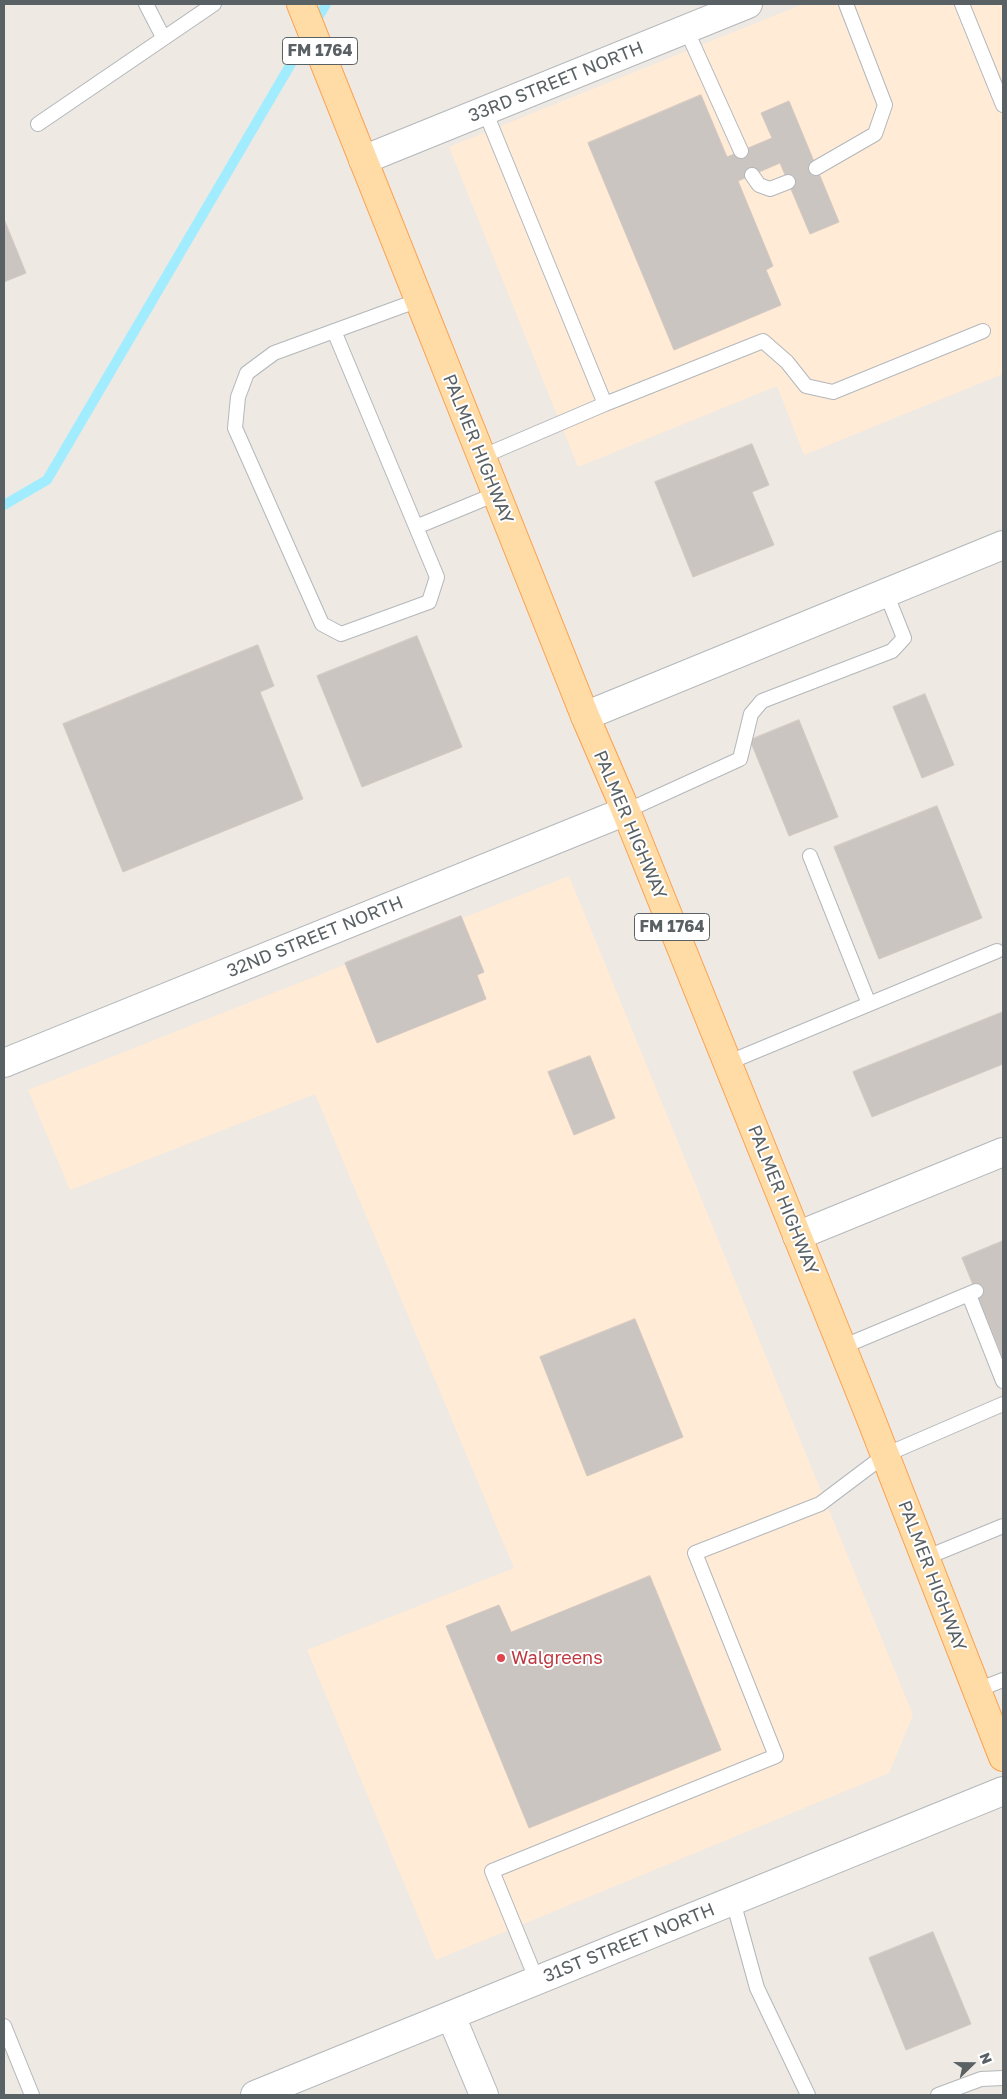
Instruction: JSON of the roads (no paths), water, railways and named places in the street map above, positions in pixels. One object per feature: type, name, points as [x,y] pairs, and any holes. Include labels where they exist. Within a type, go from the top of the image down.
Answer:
[{"type":"main road","name":"PALMER HIGHWAY","points":[[301,4],[584,716],[626,811],[842,1347],[1003,1757]]},
{"type":"street","name":"33RD STREET NORTH","points":[[363,160],[748,4]]},
{"type":"street","points":[[584,716],[1003,545]]},
{"type":"street","name":"32ND STREET NORTH","points":[[4,1063],[626,811]]},
{"type":"street","points":[[797,1236],[1003,1152]]},
{"type":"street","name":"31ST STREET NORTH","points":[[255,2095],[1003,1791]]},
{"type":"street","points":[[451,2016],[484,2095]]},
{"type":"lane","points":[[146,4],[163,37]]},
{"type":"lane","points":[[38,124],[214,4]]},
{"type":"lane","points":[[816,168],[875,134],[885,105],[846,4]]},
{"type":"lane","points":[[962,4],[1003,105]]},
{"type":"lane","points":[[686,29],[741,151]]},
{"type":"lane","points":[[484,111],[605,404]]},
{"type":"lane","points":[[752,175],[758,185],[770,189],[788,182]]},
{"type":"lane","points":[[334,331],[437,577],[429,602],[341,634],[322,624],[235,428],[238,397],[247,373],[274,353],[334,331],[419,300]]},
{"type":"lane","points":[[481,457],[605,404],[764,341],[787,362],[806,386],[833,392],[984,331]]},
{"type":"lane","points":[[416,527],[496,494]]},
{"type":"lane","points":[[626,811],[740,759],[751,714],[762,701],[892,651],[904,638],[886,593]]},
{"type":"lane","points":[[810,856],[869,1004]]},
{"type":"lane","points":[[727,1063],[997,951]]},
{"type":"lane","points":[[842,1347],[972,1293],[1003,1381]]},
{"type":"lane","points":[[537,1981],[492,1871],[776,1756],[695,1553],[820,1504],[885,1455],[1003,1404]]},
{"type":"lane","points":[[925,1558],[1003,1526]]},
{"type":"lane","points":[[977,1690],[1003,1680]]},
{"type":"lane","points":[[733,1901],[757,1988],[808,2095]]},
{"type":"lane","points":[[4,2026],[32,2095]]},
{"type":"lane","points":[[938,2095],[981,2079],[1003,2078]]},
{"type":"waterway","points":[[4,505],[47,480],[326,4]]},
{"type":"place","name":"Walgreens","points":[[501,1658]]}]
